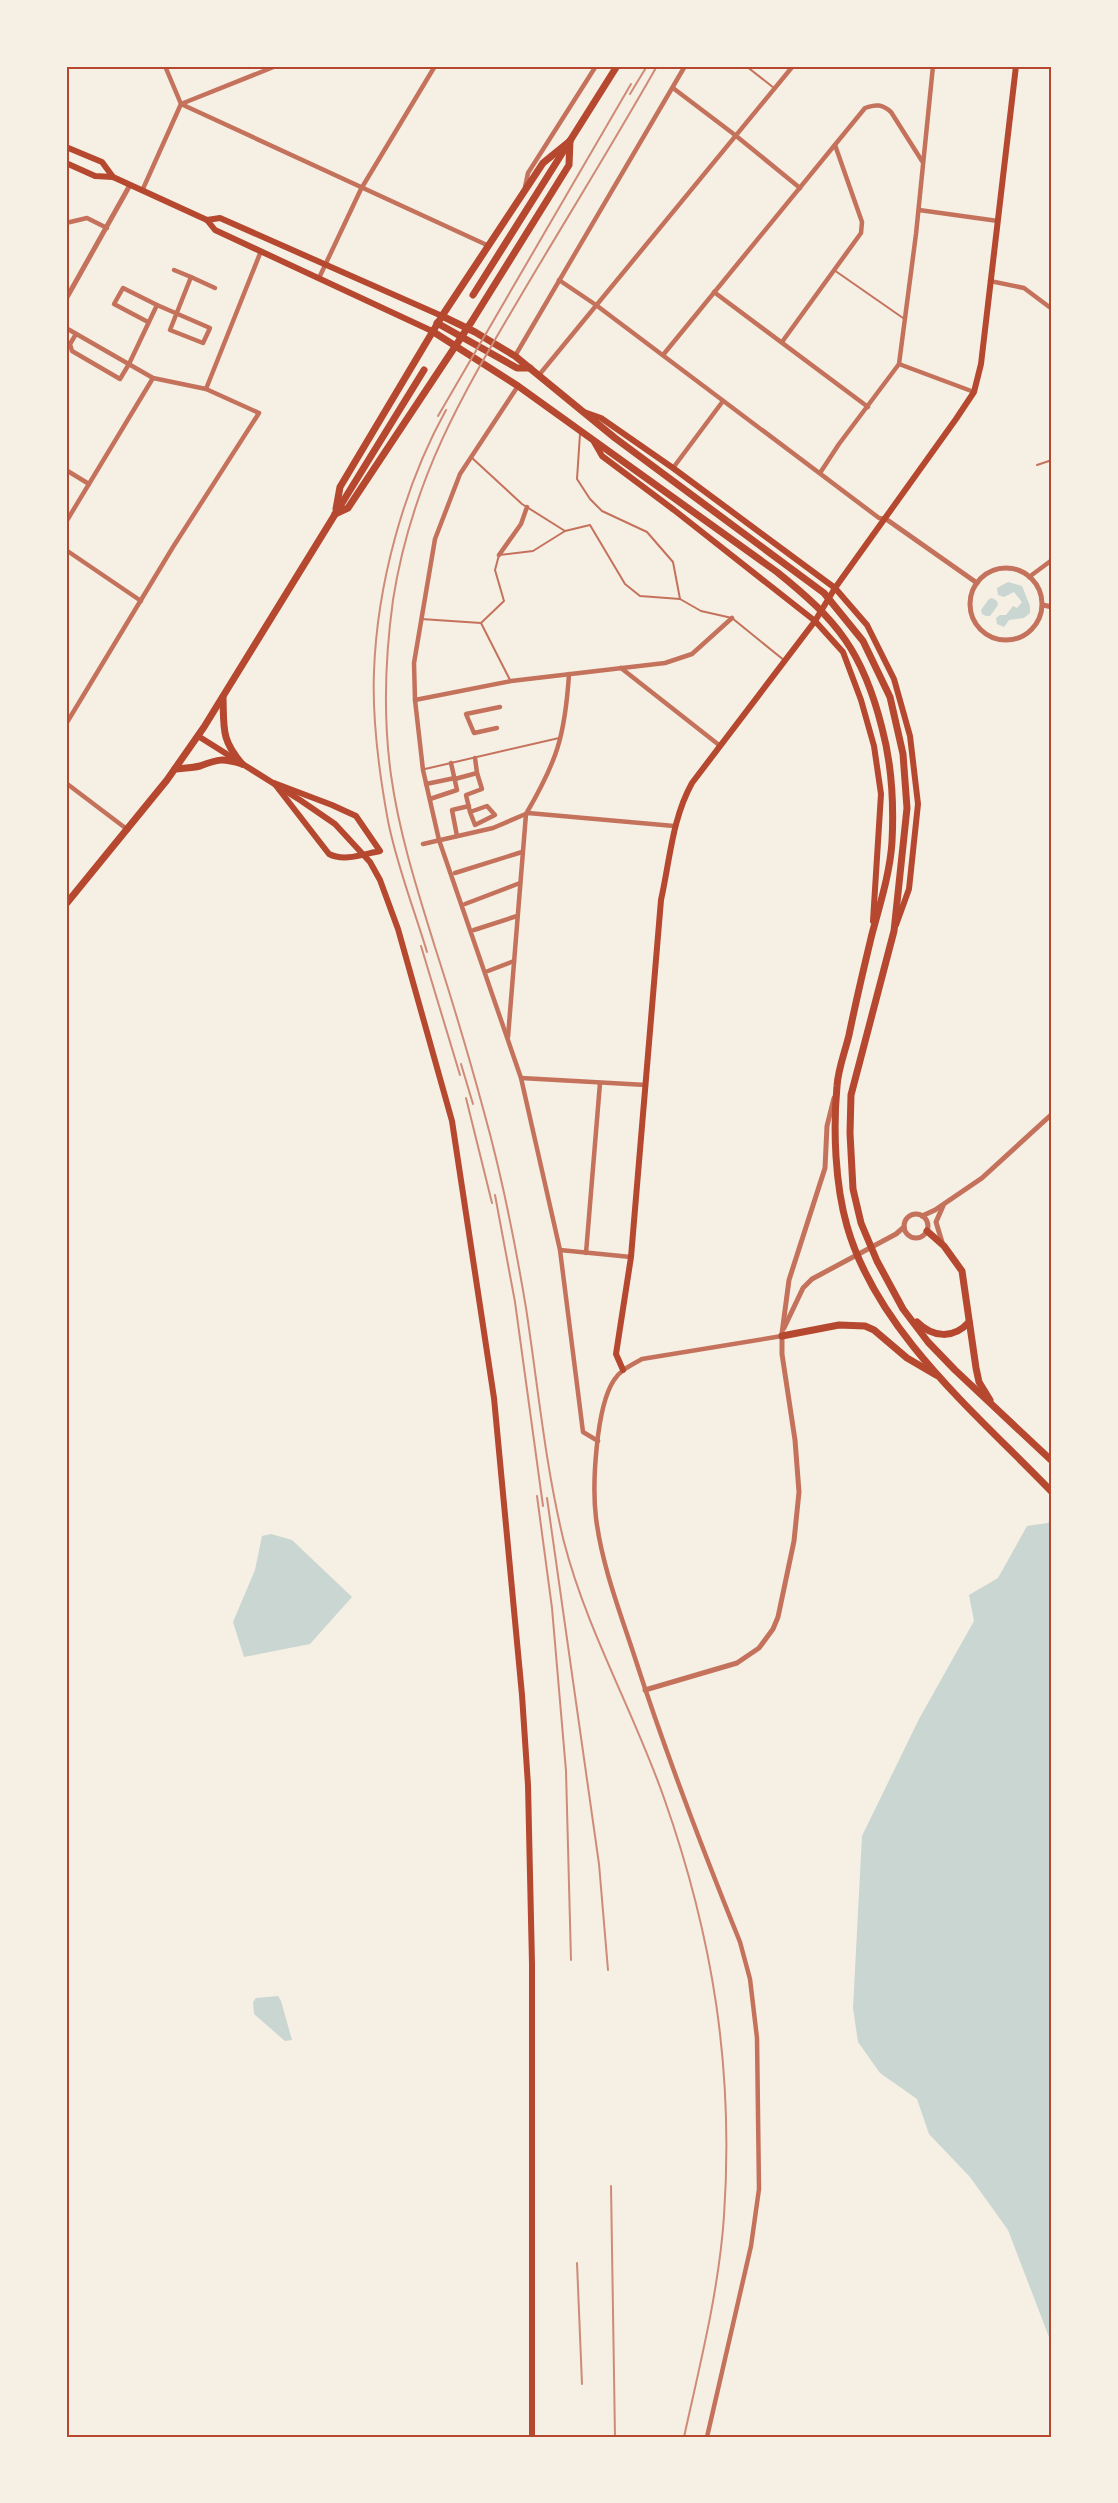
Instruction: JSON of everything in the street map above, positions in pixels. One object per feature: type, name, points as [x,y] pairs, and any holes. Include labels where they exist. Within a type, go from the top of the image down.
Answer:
[{"type":"main road","points":[[473,294],[617,66]]},
{"type":"main road","points":[[623,1370],[616,1354],[631,1257],[661,900],[672,848],[674,826],[681,802],[719,746],[815,621],[834,588],[886,519],[974,392],[981,364],[1016,66]]},
{"type":"main road","points":[[335,514],[340,487],[432,331],[543,163],[570,141]]},
{"type":"main road","points":[[335,514],[348,508],[456,346],[570,165],[570,141]]},
{"type":"main road","points":[[66,147],[102,162],[113,177]]},
{"type":"main road","points":[[66,164],[95,176],[113,177],[142,190],[207,220],[215,230],[432,331],[518,386],[777,572],[810,598],[833,623],[856,655],[874,696],[886,742],[893,790],[892,844],[884,888],[837,1085],[836,1162],[846,1225],[863,1269],[892,1319],[945,1382],[1051,1490]]},
{"type":"main road","points":[[207,220],[220,218],[442,316],[507,350],[615,438],[824,593],[863,641],[890,697],[903,754],[907,808],[894,931]]},
{"type":"main road","points":[[437,324],[471,340],[517,368],[530,368]]},
{"type":"main road","points":[[66,904],[128,830],[175,770],[198,736],[278,610],[424,370]]},
{"type":"main road","points":[[581,411],[602,418],[834,588],[867,625],[894,679],[910,736],[918,804],[909,889],[894,931],[851,1095],[853,1189],[861,1223],[877,1261],[903,1309],[928,1342],[955,1370],[1052,1461]]},
{"type":"main road","points":[[594,441],[602,456],[815,621],[843,652],[861,700],[874,746],[881,794],[873,932]]},
{"type":"main road","points":[[223,697],[225,738],[229,749],[242,764]]},
{"type":"main road","points":[[198,736],[335,824],[370,862],[380,880],[398,929],[452,1121],[494,1398],[522,1695],[531,1855],[532,2437]]},
{"type":"main road","points":[[175,770],[199,766],[210,760],[225,759],[242,764]]},
{"type":"main road","points":[[274,783],[332,804],[356,816],[382,851],[345,858],[336,858],[329,854],[274,783]]},
{"type":"main road","points":[[926,1231],[942,1245],[962,1271],[980,1382],[991,1401],[1007,1418]]},
{"type":"main road","points":[[903,1309],[923,1328],[944,1335],[956,1333],[969,1322]]},
{"type":"main road","points":[[782,1334],[839,1325],[865,1326],[889,1340],[907,1358],[945,1382]]},
{"type":"street","points":[[66,68],[70,66]]},
{"type":"street","points":[[165,66],[181,104],[361,189],[489,246]]},
{"type":"street","points":[[142,190],[181,104],[276,66]]},
{"type":"street","points":[[319,278],[361,189],[435,66]]},
{"type":"street","points":[[525,192],[528,173],[596,66]]},
{"type":"street","points":[[515,356],[685,66]]},
{"type":"street","points":[[539,375],[794,66]]},
{"type":"street","points":[[820,473],[899,364],[919,210],[933,66]]},
{"type":"street","points":[[673,88],[800,188]]},
{"type":"street","points":[[663,355],[865,108],[874,105],[885,106],[897,119],[922,161]]},
{"type":"street","points":[[782,342],[861,233],[862,222],[835,145]]},
{"type":"street","points":[[66,299],[130,185]]},
{"type":"street","points":[[919,210],[998,221]]},
{"type":"street","points":[[66,223],[87,218],[107,228]]},
{"type":"street","points":[[206,389],[261,252]]},
{"type":"street","points":[[174,270],[214,288]]},
{"type":"street","points":[[148,322],[114,304],[123,288],[156,305],[177,314],[210,328],[203,343],[170,330],[177,314],[191,277]]},
{"type":"street","points":[[559,280],[596,304],[879,518],[886,519],[977,583]]},
{"type":"street","points":[[990,281],[1024,288],[1052,308]]},
{"type":"street","points":[[714,292],[868,407]]},
{"type":"street","points":[[76,333],[70,344],[72,351],[120,379],[156,305]]},
{"type":"street","points":[[66,328],[153,378],[206,389],[259,414],[66,724]]},
{"type":"street","points":[[899,364],[974,392]]},
{"type":"street","points":[[66,522],[153,378]]},
{"type":"street","points":[[518,386],[460,474],[435,539],[414,663],[415,700],[423,770],[439,840],[521,1078],[560,1250],[583,1432],[598,1441]]},
{"type":"street","points":[[673,468],[723,401]]},
{"type":"street","points":[[66,470],[89,484]]},
{"type":"street","points":[[499,555],[521,524],[527,507]]},
{"type":"street","points":[[66,550],[141,601]]},
{"type":"street","points":[[1029,577],[1052,561]]},
{"type":"street","points":[[1001,568],[1011,568],[1029,577],[1039,590],[1043,605],[1040,617],[1028,633],[1019,638],[999,640],[981,631],[972,618],[969,602],[977,583],[988,573],[1001,568]]},
{"type":"street","points":[[1043,605],[1052,607]]},
{"type":"street","points":[[415,700],[511,681],[665,663],[692,654],[732,618]]},
{"type":"street","points":[[621,668],[719,746]]},
{"type":"street","points":[[508,1041],[526,814],[547,776],[562,737],[569,674]]},
{"type":"street","points":[[497,728],[474,733],[466,714],[500,707]]},
{"type":"street","points":[[470,812],[487,806],[495,815],[475,825],[470,812],[466,795],[482,789],[475,758]]},
{"type":"street","points":[[430,799],[457,790],[452,763]]},
{"type":"street","points":[[426,784],[477,773]]},
{"type":"street","points":[[66,783],[128,830]]},
{"type":"street","points":[[457,837],[452,810],[469,806]]},
{"type":"street","points":[[423,844],[493,828],[526,814],[674,826]]},
{"type":"street","points":[[455,873],[522,852]]},
{"type":"street","points":[[465,904],[520,883]]},
{"type":"street","points":[[474,930],[517,916]]},
{"type":"street","points":[[488,971],[514,961]]},
{"type":"street","points":[[521,1078],[646,1085]]},
{"type":"street","points":[[586,1253],[600,1083]]},
{"type":"street","points":[[645,1690],[737,1663],[759,1648],[773,1629],[778,1617],[794,1541],[799,1492],[782,1334],[789,1280],[825,1168],[827,1126],[837,1085]]},
{"type":"street","points":[[782,1334],[803,1288],[822,1272],[896,1234],[911,1216],[922,1216],[935,1210],[982,1178],[1052,1114]]},
{"type":"street","points":[[942,1245],[936,1222],[944,1204]]},
{"type":"street","points":[[926,1231],[931,1213],[935,1210]]},
{"type":"street","points":[[922,1216],[926,1231]]},
{"type":"street","points":[[904,1227],[910,1236]]},
{"type":"street","points":[[896,1234],[902,1233],[910,1236],[926,1231]]},
{"type":"street","points":[[560,1250],[631,1257]]},
{"type":"street","points":[[707,2437],[757,2212],[759,2108],[757,2038],[750,1979],[743,1952],[662,1740],[609,1579],[596,1517],[594,1487],[598,1441],[606,1394],[614,1379],[623,1370],[642,1359],[782,1334]]},
{"type":"lane","points":[[746,66],[774,88]]},
{"type":"lane","points":[[834,270],[904,318]]},
{"type":"lane","points":[[580,431],[577,479],[590,499],[602,511],[647,532],[673,562],[680,599]]},
{"type":"lane","points":[[470,457],[527,507],[565,531]]},
{"type":"lane","points":[[1037,465],[1052,460]]},
{"type":"lane","points":[[421,619],[481,624],[504,601],[495,570],[499,555],[533,551],[565,531],[590,525],[601,548],[625,584],[640,596],[680,599],[701,611],[732,618],[785,661]]},
{"type":"lane","points":[[481,624],[511,681]]},
{"type":"lane","points":[[423,770],[562,737]]},
{"type":"shaded area","points":[[1008,582],[1022,586],[1030,606],[1030,613],[1024,618],[1009,620],[1004,627],[997,624],[996,618],[1006,615],[1013,606],[1017,608],[1022,602],[1014,592],[1004,597],[998,595],[997,588]]},
{"type":"shaded area","points":[[992,598],[997,601],[998,605],[990,616],[986,616],[981,610]]},
{"type":"shaded area","points":[[1052,1515],[1052,2341],[1008,2230],[970,2177],[929,2134],[917,2099],[880,2073],[858,2042],[853,2008],[862,1836],[919,1719],[974,1621],[969,1595],[998,1578],[1027,1526],[1048,1523]]},
{"type":"shaded area","points":[[271,1534],[292,1540],[352,1597],[310,1644],[244,1657],[233,1622],[255,1570],[262,1536]]},
{"type":"shaded area","points":[[278,1996],[292,2040],[285,2041],[254,2014],[253,2002],[256,1998]]},
{"type":"railway","points":[[630,94],[647,66]]},
{"type":"railway","points":[[657,66],[523,292],[442,439],[413,515],[402,556],[393,600],[388,644],[386,709],[388,753],[394,797],[404,839],[491,1136],[508,1209],[526,1308],[542,1425],[564,1542],[585,1607],[664,1798],[695,1901],[716,2004],[726,2108],[722,2244],[702,2355],[684,2437]]},
{"type":"railway","points":[[438,416],[631,84]]},
{"type":"railway","points":[[427,952],[401,871],[388,821],[377,746],[374,672],[381,605],[395,536],[417,471],[446,410]]},
{"type":"railway","points":[[421,946],[460,1075]]},
{"type":"railway","points":[[461,1064],[473,1104]]},
{"type":"railway","points":[[466,1098],[492,1203]]},
{"type":"railway","points":[[495,1195],[515,1302],[543,1506]]},
{"type":"railway","points":[[537,1496],[552,1608],[566,1771],[571,1960]]},
{"type":"railway","points":[[547,1498],[599,1864],[608,1970]]},
{"type":"railway","points":[[611,2186],[615,2437]]},
{"type":"railway","points":[[577,2263],[582,2384]]}]
